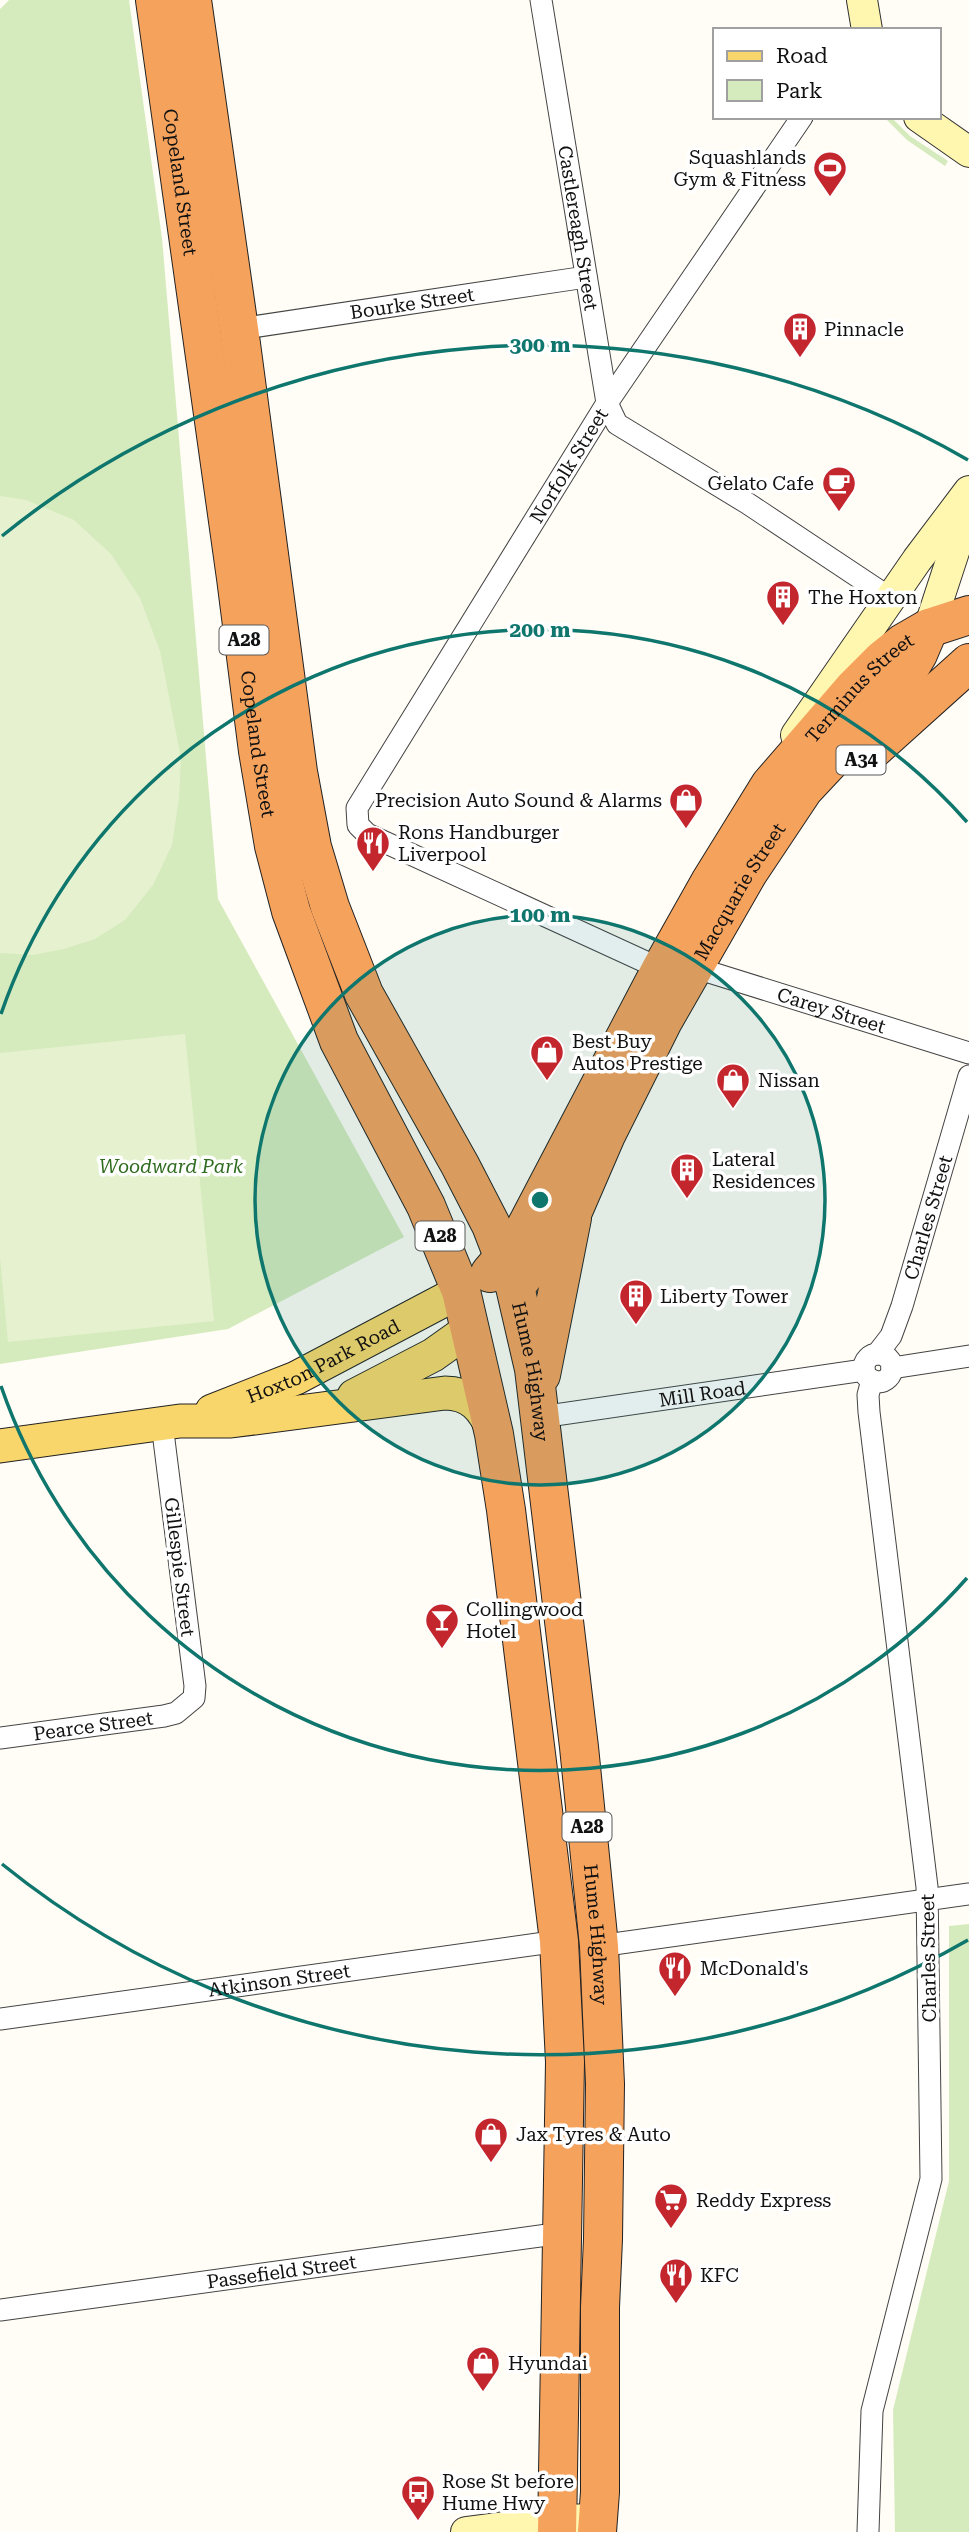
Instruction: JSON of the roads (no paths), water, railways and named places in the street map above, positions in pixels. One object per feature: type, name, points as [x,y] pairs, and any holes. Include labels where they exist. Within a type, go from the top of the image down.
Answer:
[{"type":"highway","name":"Copeland Street","points":[[155,0],[258,751],[274,846],[291,911],[340,1041],[420,1194],[461,1291],[471,1328]]},
{"type":"highway","name":"Copeland Street","points":[[192,0],[298,772],[312,846],[330,907],[364,994],[460,1165],[491,1225],[509,1273]]},
{"type":"highway","name":"Terminus Street","points":[[770,785],[873,667],[894,649],[929,628],[969,615]]},
{"type":"highway","name":"Macquarie Street","points":[[509,1273],[520,1238],[559,1165],[677,968],[756,861],[804,789],[896,691],[918,654],[929,628]]},
{"type":"highway","name":"A34","points":[[756,861],[795,816],[969,663]]},
{"type":"highway","name":"Macquarie Street","points":[[509,1273],[574,1209],[677,968],[710,882],[770,785]]},
{"type":"highway","points":[[460,1165],[479,1185],[511,1198],[536,1190],[559,1165]]},
{"type":"highway","points":[[539,1406],[574,1209]]},
{"type":"highway","name":"A34","points":[[461,1291],[491,1272],[509,1273]]},
{"type":"highway","name":"A34","points":[[471,1328],[509,1273]]},
{"type":"highway","name":"Hume Highway","points":[[509,1273],[530,1350],[539,1406],[599,1946],[606,2084],[597,2525]]},
{"type":"highway","name":"Hume Highway","points":[[471,1328],[494,1434],[508,1523],[559,1941],[565,2062],[557,2526]]},
{"type":"main road","name":"Hoxton Park Road","points":[[171,1423],[228,1405],[296,1378],[461,1291]]},
{"type":"main road","name":"Hoxton Park Road","points":[[291,1414],[320,1408],[364,1392],[433,1355],[471,1328]]},
{"type":"main road","name":"Hoxton Park Road","points":[[0,1446],[171,1423],[231,1421],[455,1393],[468,1398],[483,1409],[494,1434]]},
{"type":"street","name":"Castlereagh Street","points":[[541,0],[607,403],[617,424],[747,503],[890,598]]},
{"type":"street","points":[[862,0],[867,28]]},
{"type":"street","name":"Norfolk Street","points":[[358,825],[357,808],[607,403],[801,119]]},
{"type":"street","points":[[922,119],[969,152]]},
{"type":"street","name":"Bourke Street","points":[[239,329],[586,277]]},
{"type":"street","name":"Macquarie Street","points":[[770,785],[801,725],[969,491]]},
{"type":"street","name":"Macquarie Street","points":[[929,628],[969,506]]},
{"type":"street","name":"Carey Street","points":[[358,825],[367,834],[677,968],[969,1053]]},
{"type":"street","name":"Charles Street","points":[[868,2532],[872,2411],[931,2179],[927,1899],[868,1395],[871,1368],[891,1336],[902,1306],[969,1076]]},
{"type":"street","points":[[871,1368],[888,1357],[892,1368],[969,1356]]},
{"type":"street","name":"Mill Road","points":[[539,1406],[871,1368]]},
{"type":"street","name":"Gillespie Street","points":[[171,1423],[195,1686],[194,1698],[185,1707]]},
{"type":"street","name":"Pearce Street","points":[[0,1738],[164,1716],[185,1707]]},
{"type":"street","points":[[599,1946],[969,1894]]},
{"type":"street","name":"Atkinson Street","points":[[0,2019],[559,1941]]},
{"type":"street","name":"Passefield Street","points":[[0,2309],[562,2233]]},
{"type":"street","points":[[466,2532],[597,2525]]},
{"type":"place","name":"Squashlands Gym & Fitness","points":[[830,198]]},
{"type":"place","name":"Pinnacle","points":[[800,359]]},
{"type":"place","name":"Gelato Cafe","points":[[839,513]]},
{"type":"place","name":"The Hoxton","points":[[783,627]]},
{"type":"place","name":"Precision Auto Sound & Alarms","points":[[686,830]]},
{"type":"place","name":"Rons Handburger Liverpool","points":[[373,873]]},
{"type":"place","name":"Best Buy Autos Prestige","points":[[547,1082]]},
{"type":"place","name":"Nissan","points":[[733,1110]]},
{"type":"place","name":"Lateral Residences","points":[[687,1200]]},
{"type":"place","name":"Liberty Tower","points":[[636,1326]]},
{"type":"place","name":"Collingwood Hotel","points":[[442,1650]]},
{"type":"place","name":"McDonald's","points":[[675,1998]]},
{"type":"place","name":"Jax Tyres & Auto","points":[[491,2164]]},
{"type":"place","name":"Reddy Express","points":[[671,2230]]},
{"type":"place","name":"KFC","points":[[676,2305]]},
{"type":"place","name":"Hyundai","points":[[483,2393]]},
{"type":"place","name":"Rose St before Hume Hwy","points":[[418,2522]]},
{"type":"park label","name":"Woodward Park","points":[[171,1166]]}]
